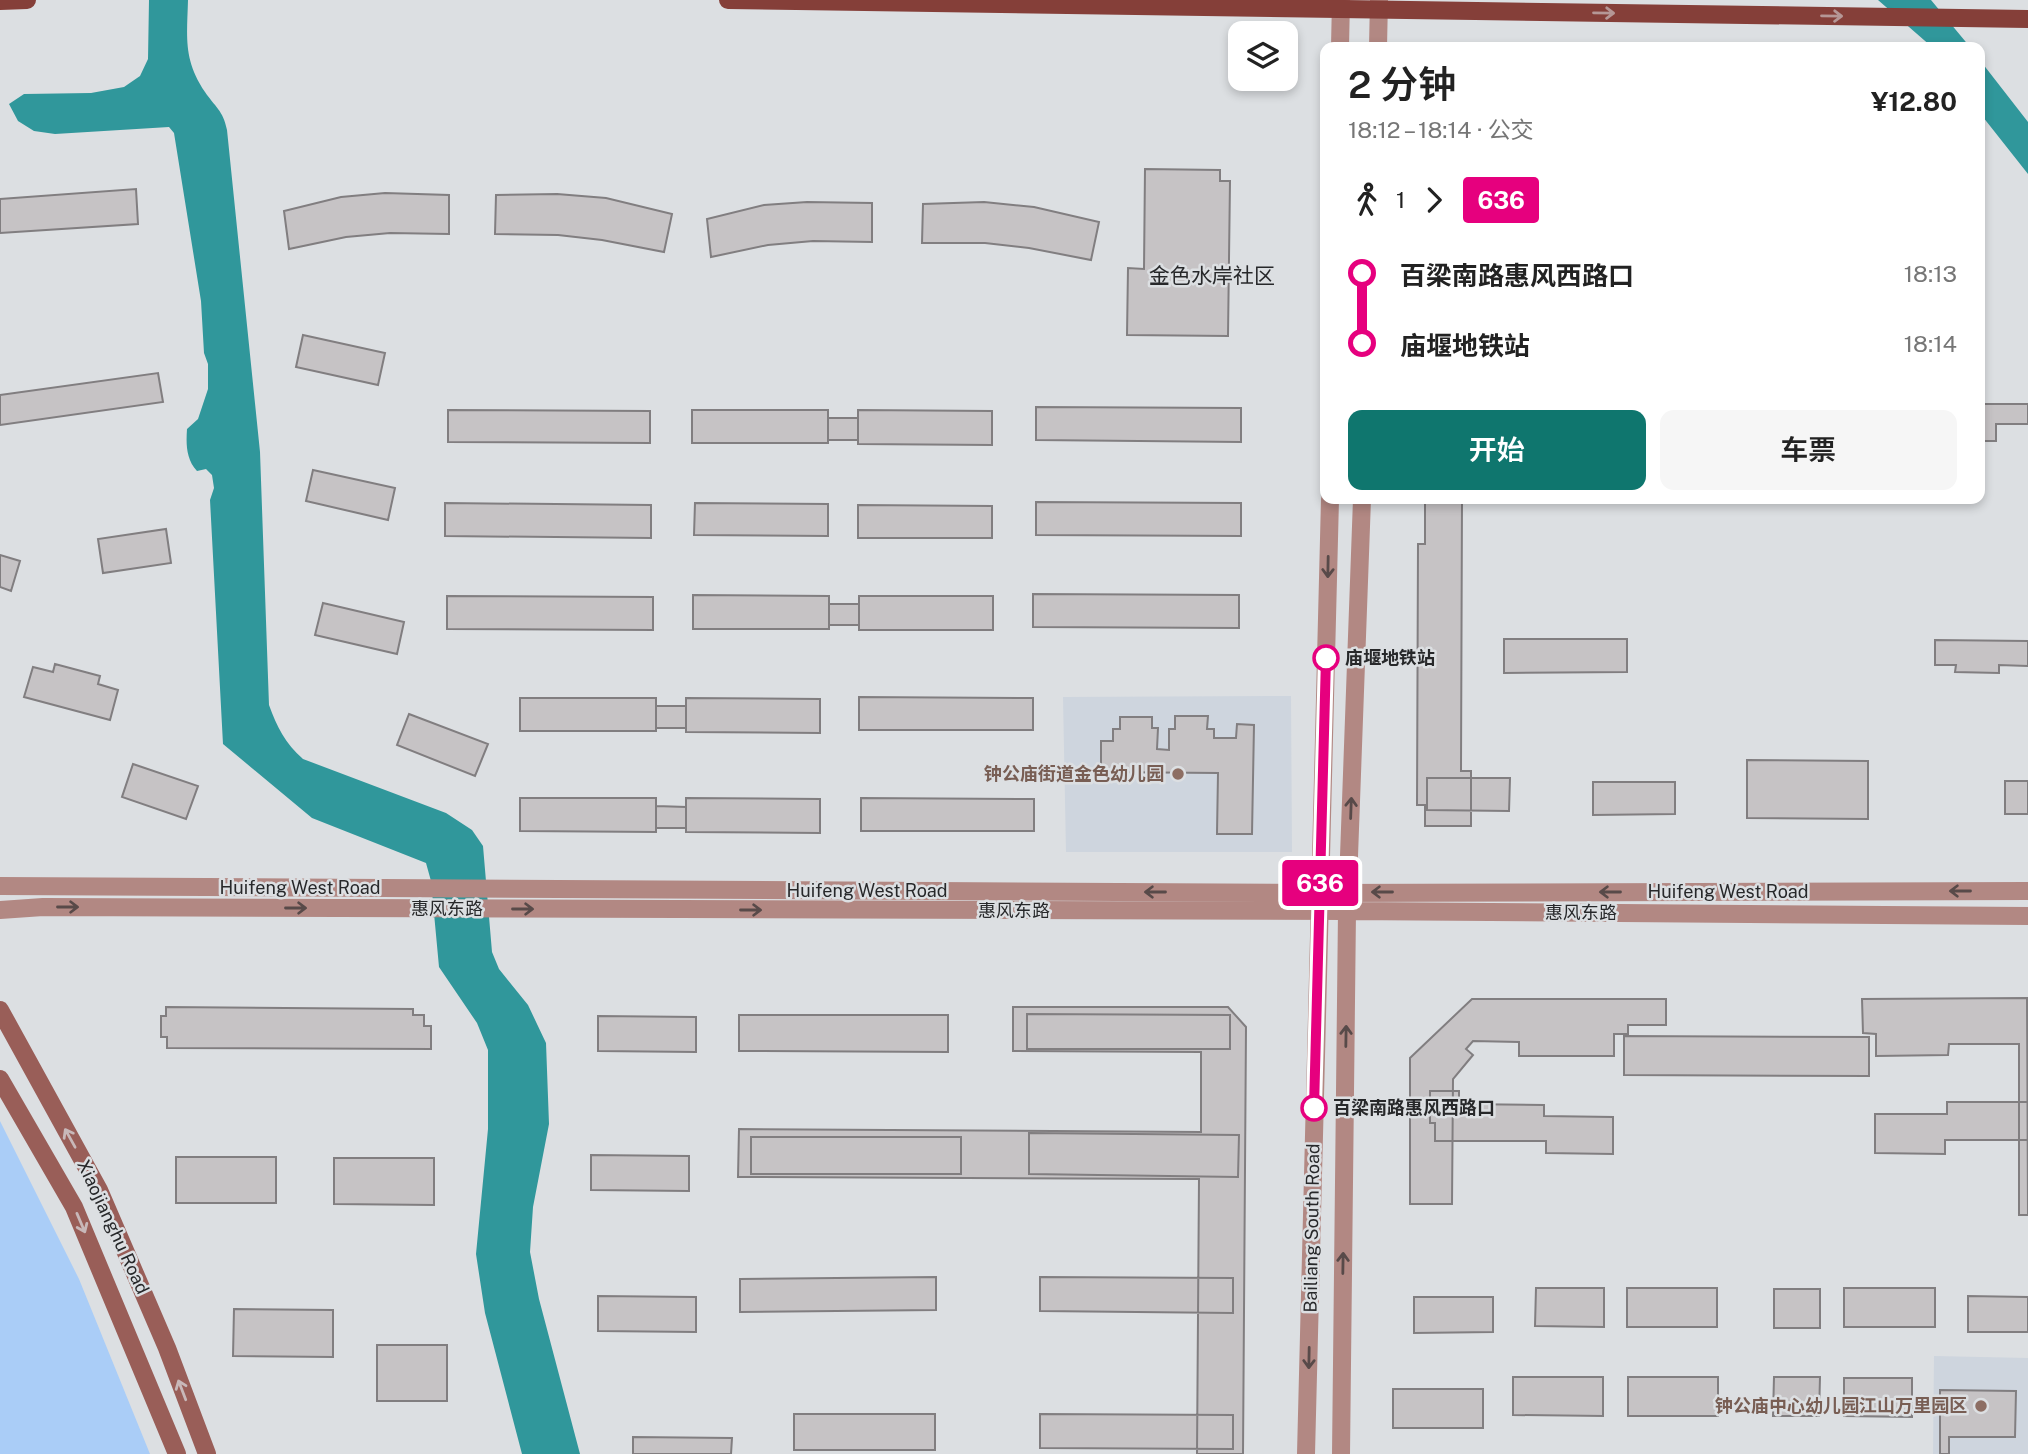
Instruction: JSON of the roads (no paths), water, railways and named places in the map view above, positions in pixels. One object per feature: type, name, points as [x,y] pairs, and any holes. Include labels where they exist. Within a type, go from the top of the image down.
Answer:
[{"type":"main road","points":[[0,1],[27,0]]},
{"type":"main road","points":[[728,0],[1379,5],[2028,19]]},
{"type":"main road","name":"Xiaojianghu Road","points":[[0,1010],[99,1190],[167,1348],[206,1454]]},
{"type":"main road","name":"Xiaojianghu Road","points":[[0,1079],[74,1207],[177,1454]]},
{"type":"street","points":[[1340,42],[1341,5]]},
{"type":"street","points":[[1378,42],[1379,5]]},
{"type":"street","name":"Bailiang South Road","points":[[1306,1454],[1330,504]]},
{"type":"street","name":"Bailiang South Road","points":[[1341,1454],[1347,911],[1362,504]]},
{"type":"street","name":"Huifeng West Road","points":[[0,886],[1320,893],[2028,891]]},
{"type":"street","name":"惠风东路","points":[[0,909],[1347,911],[2028,916]]},
{"type":"place","name":"庙堰地铁站","points":[[1326,658]]},
{"type":"place","name":"钟公庙街道金色幼儿园","points":[[1178,774]]},
{"type":"place","name":"百梁南路惠风西路口","points":[[1314,1108]]},
{"type":"place","name":"钟公庙中心幼儿园江山万里园区","points":[[1981,1406]]},
{"type":"district","name":"金色水岸社区","points":[[1212,276]]}]
